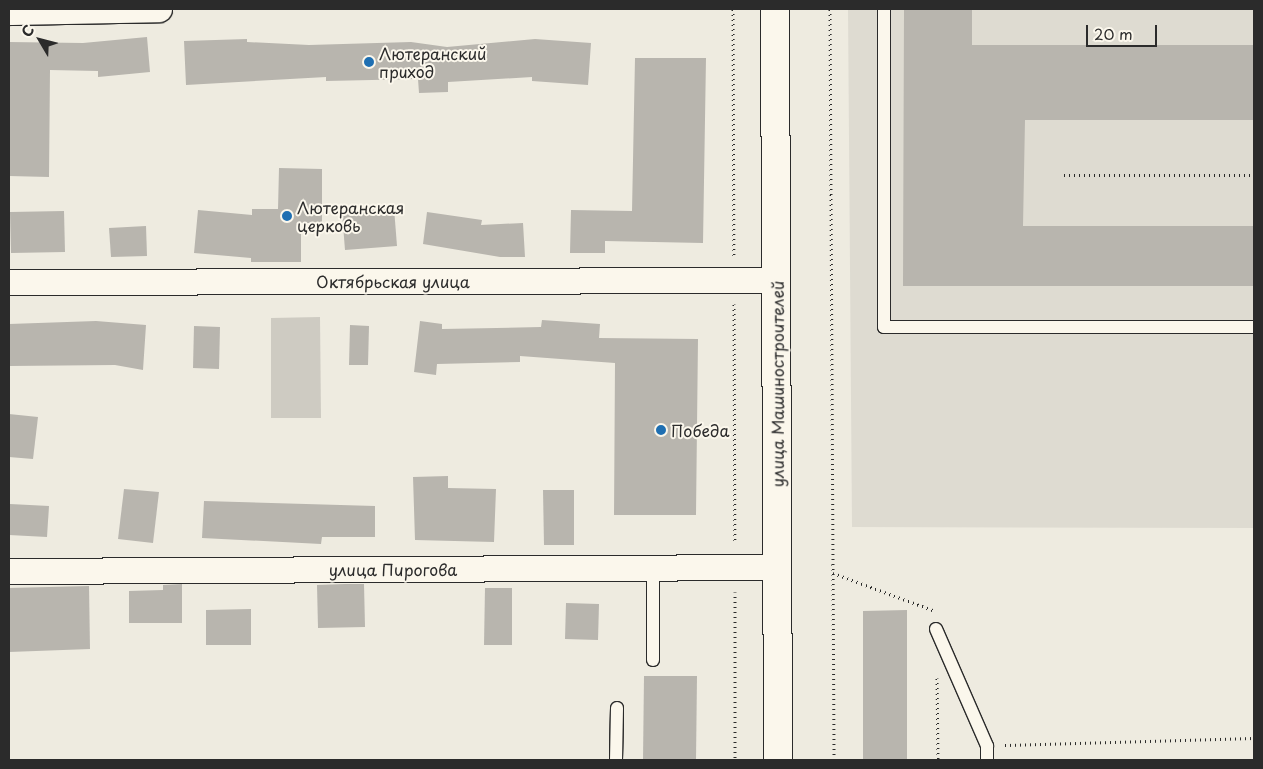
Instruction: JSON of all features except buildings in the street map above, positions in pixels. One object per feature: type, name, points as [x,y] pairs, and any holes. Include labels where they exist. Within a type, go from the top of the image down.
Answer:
[{"type":"main road","name":"улица Машиностроителей","points":[[775,9],[778,760]]},
{"type":"street","points":[[9,12],[159,9]]},
{"type":"street","name":"Октябрьская улица","points":[[9,282],[776,280]]},
{"type":"street","name":"улица Пирогова","points":[[9,571],[778,567]]},
{"type":"lane","points":[[884,9],[884,326],[1254,327]]},
{"type":"lane","points":[[653,568],[653,660]]},
{"type":"lane","points":[[936,629],[987,746],[987,760]]},
{"type":"lane","points":[[616,760],[617,708]]},
{"type":"path","points":[[734,9],[735,760]]},
{"type":"path","points":[[830,9],[834,760]]},
{"type":"path","points":[[1064,176],[1254,175]]},
{"type":"path","points":[[833,573],[936,611],[936,629]]},
{"type":"path","points":[[937,667],[938,760]]},
{"type":"path","points":[[987,746],[1254,738]]},
{"type":"shaded area","points":[[848,9],[1254,9],[1254,528],[852,527]]},
{"type":"shaded area","points":[[320,317],[321,418],[271,418],[271,318]]},
{"type":"place","name":"Лютеранский приход","points":[[369,62]]},
{"type":"place","name":"Лютеранская церковь","points":[[287,216]]},
{"type":"place","name":"Победа","points":[[661,430]]}]
